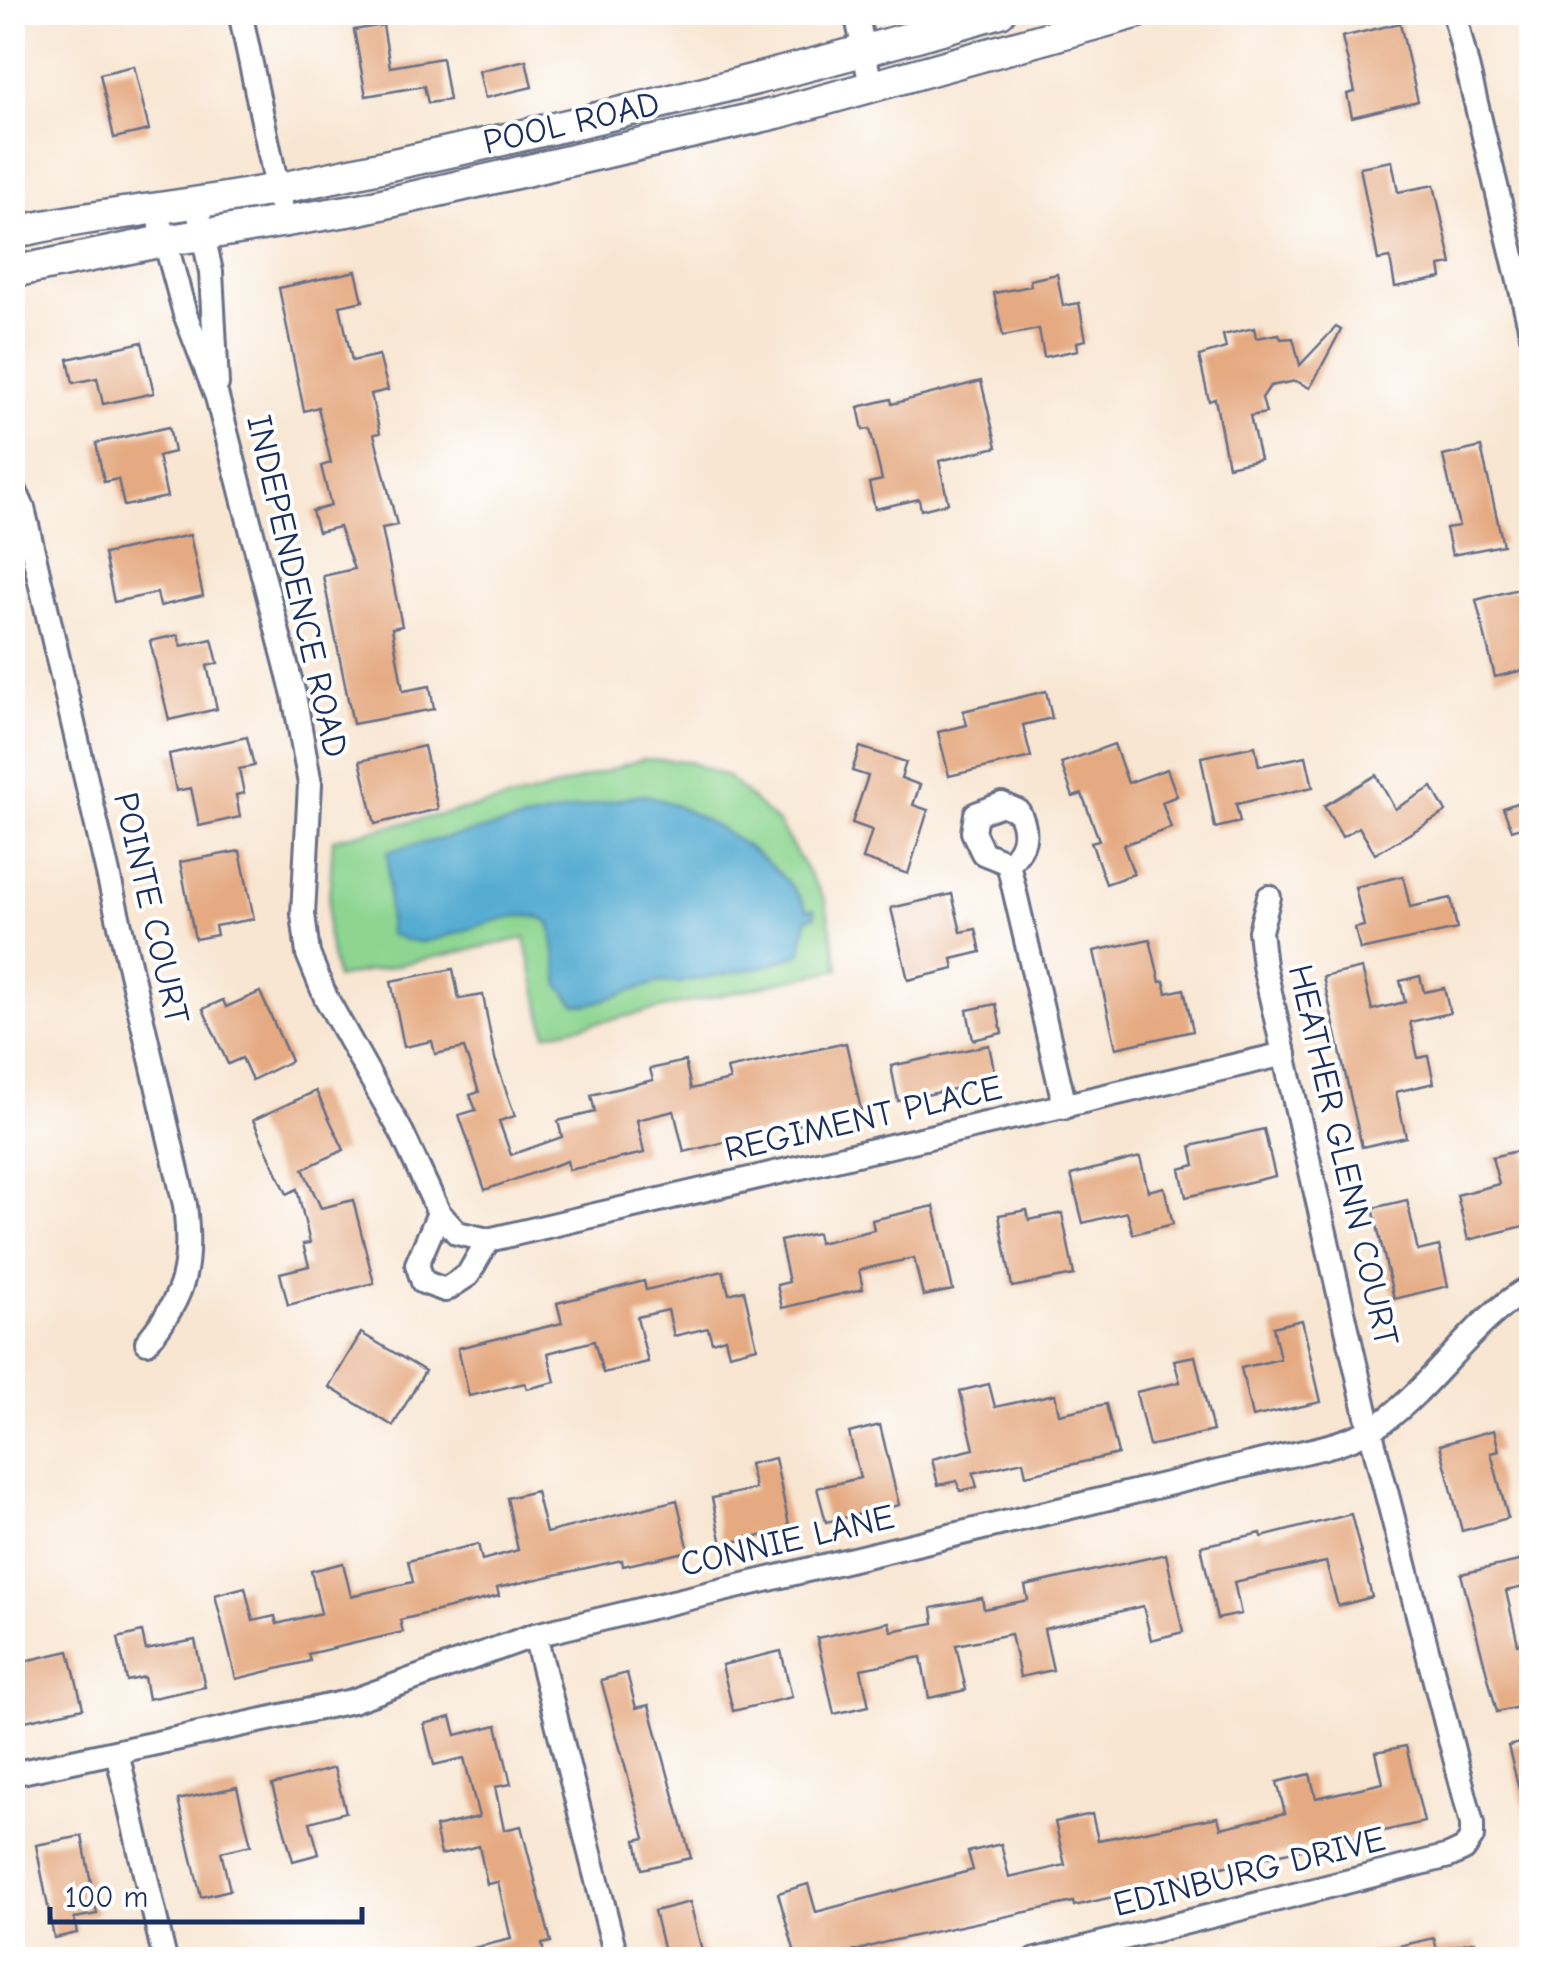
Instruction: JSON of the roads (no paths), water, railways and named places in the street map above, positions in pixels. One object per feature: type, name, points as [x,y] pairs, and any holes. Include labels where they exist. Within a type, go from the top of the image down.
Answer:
[{"type":"main road","name":"POOL ROAD","points":[[12,233],[156,205],[277,189],[864,54],[1000,12]]},
{"type":"main road","name":"POOL ROAD","points":[[12,272],[164,241],[285,225],[777,113],[1140,12]]},
{"type":"street","points":[[240,12],[285,225]]},
{"type":"street","points":[[856,12],[871,86]]},
{"type":"street","points":[[1454,12],[1532,335]]},
{"type":"street","name":"INDEPENDENCE ROAD","points":[[196,201],[216,318],[217,397]]},
{"type":"street","name":"INDEPENDENCE ROAD","points":[[156,205],[185,314],[217,397],[294,694],[310,784],[304,914],[308,954],[326,998],[402,1133],[439,1213],[457,1233]]},
{"type":"street","name":"POINTE COURT","points":[[12,484],[23,508],[186,1205],[187,1274],[175,1308],[147,1342]]},
{"type":"street","points":[[1008,864],[1065,1107]]},
{"type":"street","name":"HEATHER GLENN COURT","points":[[1269,897],[1260,932],[1285,1054],[1370,1428],[1472,1824],[1472,1837]]},
{"type":"street","name":"REGIMENT PLACE","points":[[457,1233],[488,1240],[1285,1054]]},
{"type":"street","points":[[439,1213],[417,1264],[424,1282],[445,1290],[468,1275],[488,1240]]},
{"type":"street","name":"CONNIE LANE","points":[[12,1774],[352,1701],[534,1635],[1252,1464],[1370,1428],[1399,1408],[1492,1316],[1532,1286]]},
{"type":"street","points":[[534,1635],[617,1960]]},
{"type":"street","points":[[117,1752],[166,1960]]},
{"type":"street","name":"EDINBURG DRIVE","points":[[1036,1959],[1390,1874],[1449,1856],[1464,1849],[1472,1837]]},
{"type":"water","points":[[642,794],[710,823],[779,873],[807,910],[814,909],[815,916],[807,918],[801,953],[767,966],[678,983],[660,982],[588,1005],[575,1004],[560,986],[551,925],[539,918],[507,918],[420,942],[389,934],[388,851]]}]
